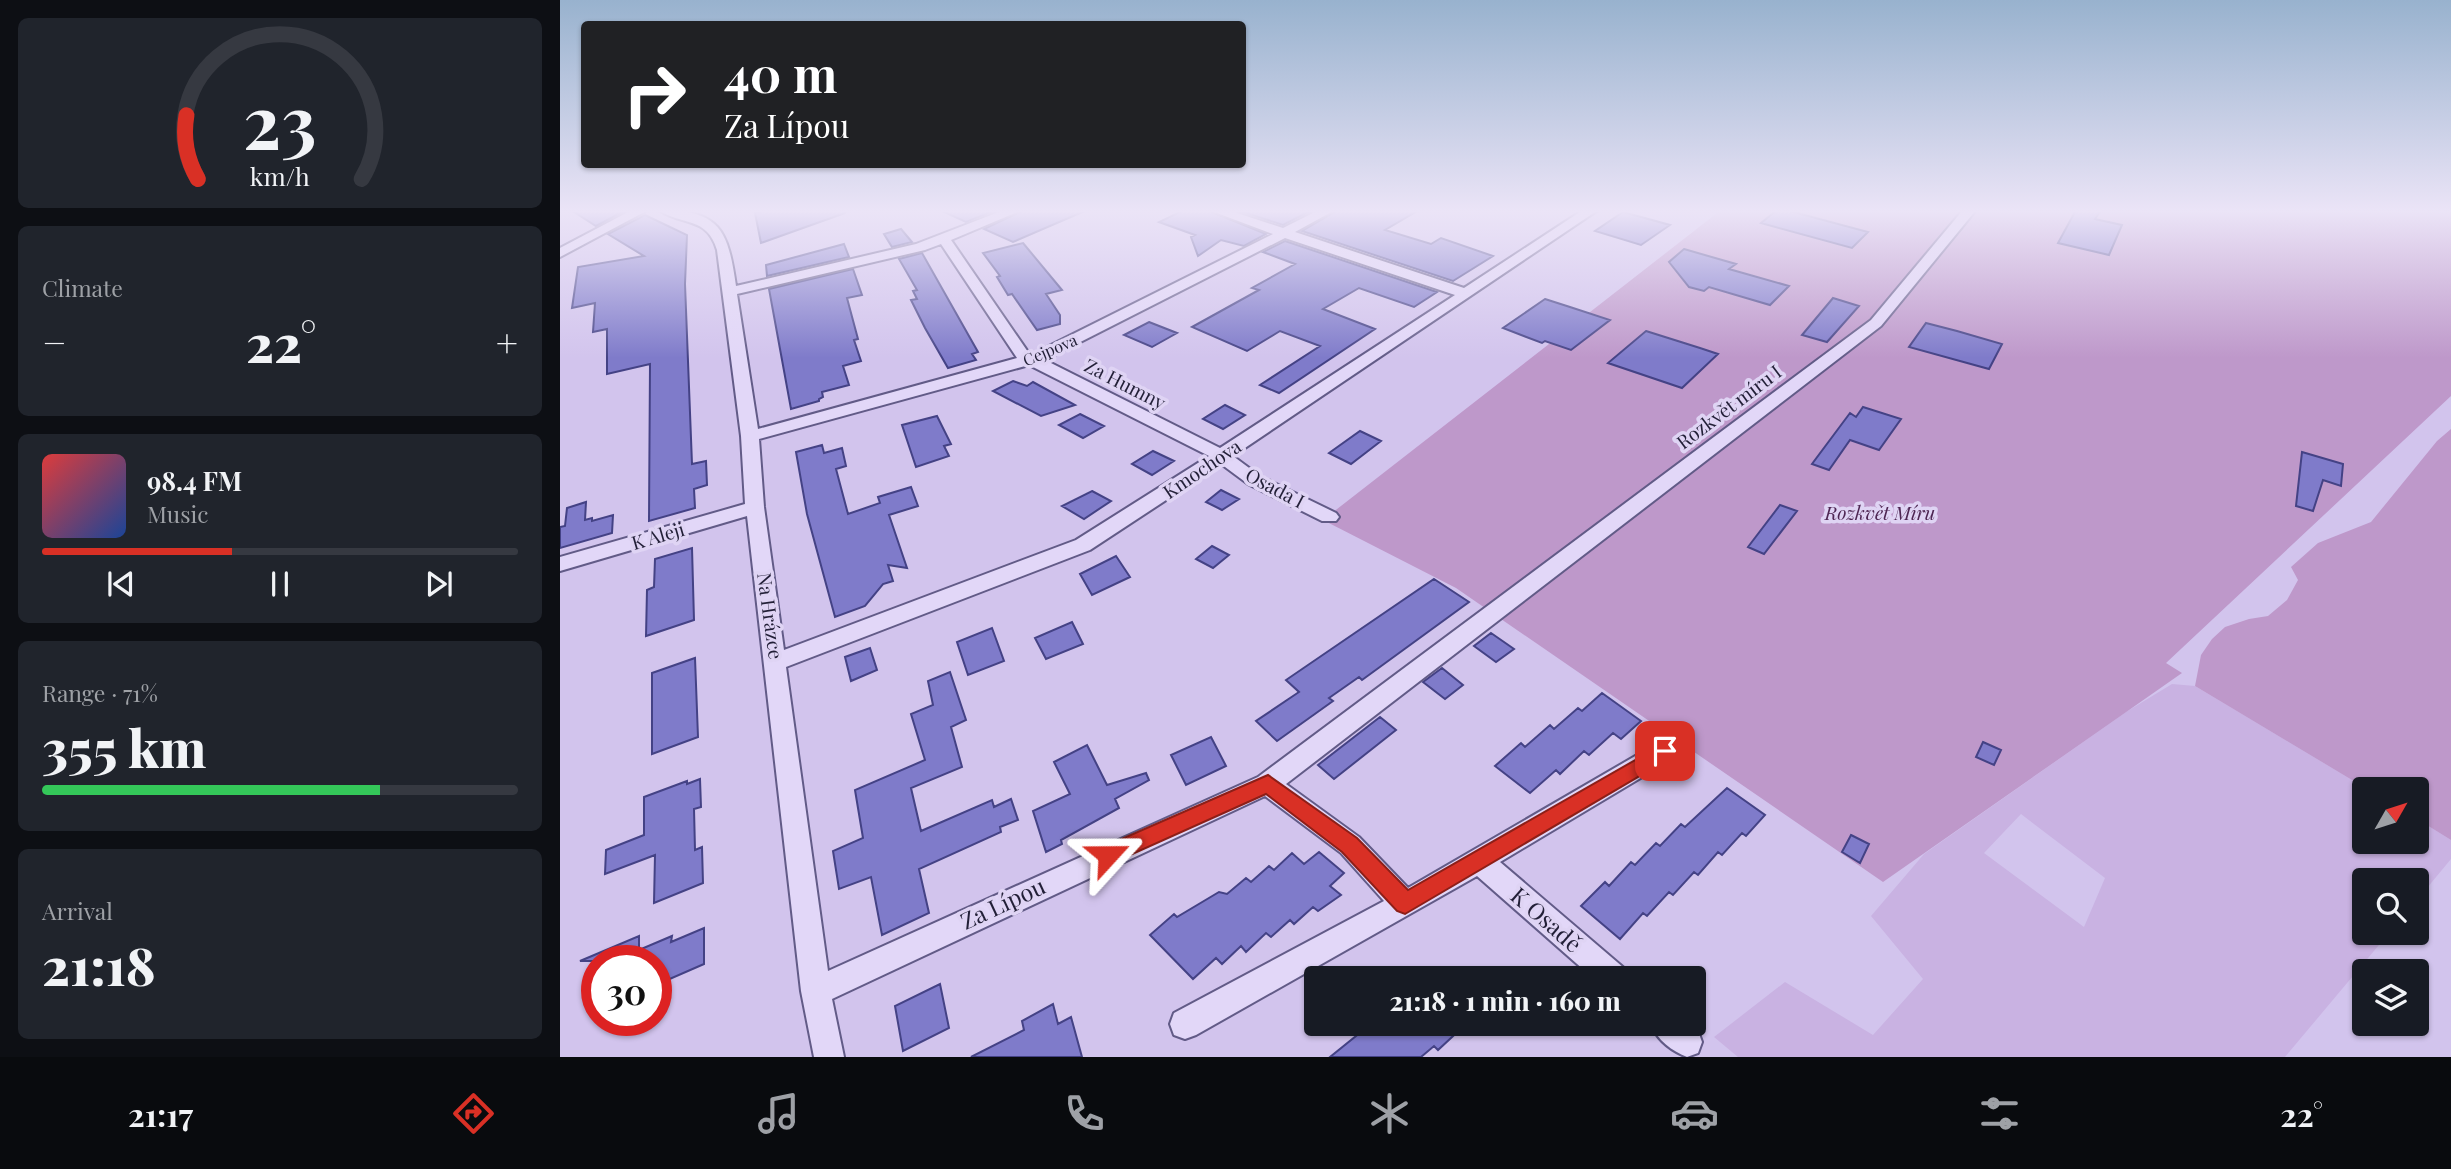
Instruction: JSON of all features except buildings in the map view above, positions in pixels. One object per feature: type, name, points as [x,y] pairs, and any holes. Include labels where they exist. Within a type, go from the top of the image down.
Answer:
[{"type":"street","name":"Na Hrázce","points":[[725,259],[750,436],[755,507],[777,662],[816,991],[829,1057]]},
{"type":"street","points":[[730,292],[862,259]]},
{"type":"street","name":"Za Humny","points":[[957,259],[1017,351],[1222,456]]},
{"type":"street","name":"Cejpova","points":[[750,436],[1032,360],[1232,259]]},
{"type":"street","points":[[1363,259],[1466,294]]},
{"type":"street","name":"Kmochova","points":[[777,662],[1083,545],[1518,259]]},
{"type":"street","name":"Rozkvět míru I","points":[[1490,613],[1877,323],[1929,259]]},
{"type":"street","name":"Osada I","points":[[1222,456],[1254,480],[1329,517]]},
{"type":"street","name":"K Aleji","points":[[560,564],[755,507]]},
{"type":"street","name":"Za Lípou","points":[[816,991],[1268,783],[1490,613]]},
{"type":"street","points":[[1185,1024],[1405,904],[1665,751]]},
{"type":"street","points":[[1268,783],[1350,845],[1405,904]]},
{"type":"street","name":"K Osadě","points":[[1479,861],[1600,966]]},
{"type":"shaded area","points":[[2172,684],[2195,686],[2352,780],[2352,854],[2429,854],[2429,826],[2451,840],[2451,859],[2429,886],[2429,868],[2352,868],[2352,945],[2379,945],[2367,959],[2352,959],[2352,977],[2285,1057],[1738,1057],[1714,1037],[1785,982],[1873,1035],[1923,979],[1871,916],[1924,854],[2126,712]],"holes":[[[2021,814],[2105,878],[2084,927],[1984,853]]]},
{"type":"green space","name":"Rozkvět Míru","points":[[1658,259],[2451,259],[2451,396],[2166,663],[2182,673],[1883,882],[1456,588],[1323,520]]},
{"type":"green space","points":[[2451,429],[2451,840],[2429,826],[2429,777],[2352,777],[2352,780],[2195,686],[2201,655],[2212,639],[2225,627],[2268,616],[2287,600],[2298,580],[2291,567],[2318,543],[2371,522],[2437,441]]},
{"type":"route","points":[[1108,855],[1268,783],[1350,845],[1405,904],[1665,751]]}]
